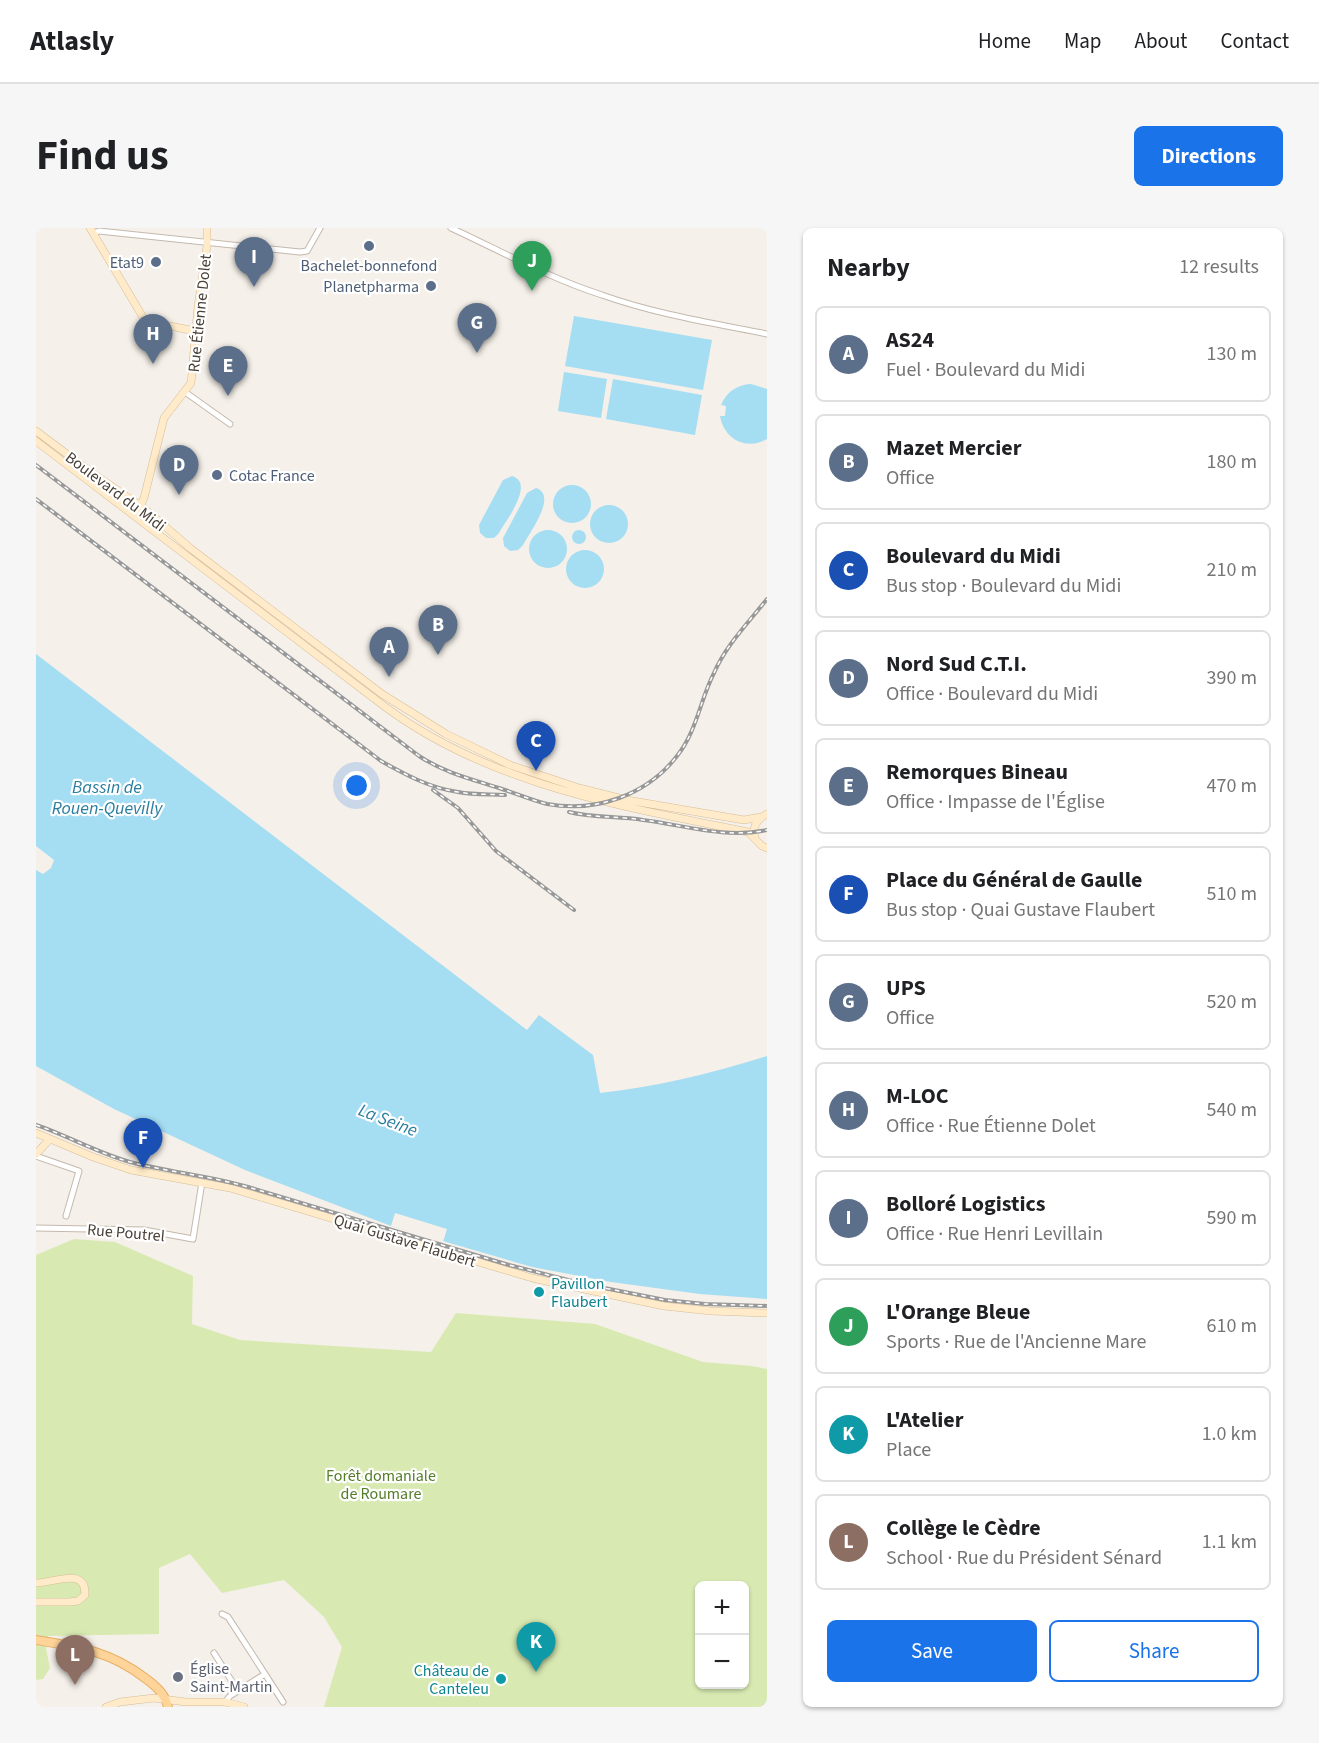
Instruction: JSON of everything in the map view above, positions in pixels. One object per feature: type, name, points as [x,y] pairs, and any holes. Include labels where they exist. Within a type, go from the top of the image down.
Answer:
[{"type":"main road","name":"Rue Étienne Dolet","points":[[184,394],[192,379],[207,228]]},
{"type":"main road","points":[[91,231],[144,319],[195,331]]},
{"type":"main road","points":[[139,512],[162,423],[166,414],[184,394]]},
{"type":"main road","name":"Boulevard du Midi","points":[[36,431],[91,472],[399,717],[466,755],[524,779],[578,796],[748,832],[767,848]]},
{"type":"main road","name":"Boulevard du Midi","points":[[36,441],[78,473],[190,548],[374,689],[457,743],[466,755]]},
{"type":"main road","name":"Boulevard du Midi","points":[[399,717],[525,771],[605,795],[744,820],[764,816]]},
{"type":"main road","points":[[755,838],[753,831],[764,816]]},
{"type":"main road","name":"Quai Gustave Flaubert","points":[[36,1133],[49,1140],[131,1170],[202,1182],[313,1212],[532,1278],[664,1306],[711,1311],[767,1313]]},
{"type":"main road","points":[[36,1155],[49,1140]]},
{"type":"main road","points":[[36,1583],[74,1577],[81,1580],[85,1587],[85,1595],[78,1601],[36,1602]]},
{"type":"main road","points":[[36,1640],[85,1648],[107,1655],[152,1683],[167,1703]]},
{"type":"main road","points":[[106,1707],[120,1702],[154,1698],[167,1703],[214,1704],[225,1702],[244,1707]]},
{"type":"street","points":[[91,231],[305,252],[320,228]]},
{"type":"street","points":[[451,228],[550,275],[600,295],[644,309],[767,334]]},
{"type":"street","points":[[184,394],[230,424]]},
{"type":"street","points":[[36,1155],[79,1171],[66,1216]]},
{"type":"street","name":"Rue Poutrel","points":[[36,1228],[144,1230],[193,1239],[202,1182]]},
{"type":"street","points":[[222,1614],[228,1617],[283,1702]]},
{"type":"street","points":[[213,1653],[238,1691]]},
{"type":"street","points":[[225,1702],[230,1696],[265,1674]]},
{"type":"green space","name":"Forêt domaniale de Roumare","points":[[74,1239],[115,1242],[193,1276],[192,1324],[240,1340],[431,1352],[456,1313],[595,1324],[703,1362],[767,1369],[767,1707],[324,1707],[342,1647],[324,1617],[284,1580],[222,1593],[190,1554],[159,1568],[159,1634],[48,1636],[46,1648],[50,1668],[43,1679],[36,1680],[36,1255]]},
{"type":"water","points":[[574,316],[712,340],[703,390],[565,366]]},
{"type":"water","points":[[564,372],[607,379],[601,418],[558,411]]},
{"type":"water","points":[[613,379],[702,395],[695,435],[606,419]]},
{"type":"water","points":[[751,384],[767,389],[767,439],[751,444],[731,437],[722,424],[720,416],[725,416],[726,406],[721,405],[729,392],[737,387]]},
{"type":"water","points":[[512,476],[521,486],[517,502],[499,533],[494,538],[486,538],[480,533],[479,525],[503,480]]},
{"type":"water","points":[[572,485],[585,491],[591,504],[585,517],[572,523],[559,517],[553,504],[559,491]]},
{"type":"water","points":[[536,488],[542,492],[544,498],[540,514],[523,545],[518,550],[510,551],[504,546],[503,538],[527,493]]},
{"type":"water","points":[[609,505],[622,511],[628,524],[622,537],[609,543],[596,537],[590,524],[596,511]]},
{"type":"water","points":[[548,530],[561,536],[567,549],[561,562],[548,568],[535,562],[529,549],[535,536]]},
{"type":"water","points":[[579,530],[584,532],[586,537],[584,542],[579,544],[574,542],[572,537],[574,532]]},
{"type":"water","points":[[585,550],[598,556],[604,569],[598,582],[585,588],[572,582],[566,569],[572,556]]},
{"type":"water","points":[[36,654],[527,1030],[539,1015],[593,1055],[600,1093],[684,1079],[767,1056],[767,1299],[700,1294],[611,1282],[532,1267],[391,1226],[245,1170],[114,1109],[36,1066],[36,870],[43,874],[51,868],[54,860],[36,846]]},
{"type":"pier","points":[[395,1213],[447,1229],[443,1242],[391,1226]]},
{"type":"railway","points":[[36,465],[419,756],[458,775],[547,804],[584,806],[602,803],[636,791],[665,770],[684,746],[719,663],[738,634],[767,599]]},
{"type":"railway","points":[[36,499],[381,761],[409,776],[448,790],[505,795]]},
{"type":"railway","points":[[433,790],[458,808],[496,851],[574,910]]},
{"type":"railway","points":[[569,812],[720,832],[767,830]]},
{"type":"railway","points":[[36,1125],[130,1162],[248,1187],[509,1265],[584,1284],[665,1300],[767,1306]]},
{"type":"place","name":"Bachelet-bonnefond","points":[[369,246]]},
{"type":"place","name":"Etat9","points":[[156,262]]},
{"type":"place","name":"Planetpharma","points":[[431,286]]},
{"type":"place","name":"Bolloré Logistics","points":[[254,287]]},
{"type":"place","name":"L'Orange Bleue","points":[[532,291]]},
{"type":"place","name":"UPS","points":[[477,353]]},
{"type":"place","name":"M-LOC","points":[[153,364]]},
{"type":"place","name":"Remorques Bineau","points":[[228,396]]},
{"type":"place","name":"Cotac France","points":[[217,475]]},
{"type":"place","name":"Nord Sud C.T.I.","points":[[179,495]]},
{"type":"place","name":"Mazet Mercier","points":[[438,655]]},
{"type":"place","name":"AS24","points":[[389,677]]},
{"type":"place","name":"Boulevard du Midi","points":[[536,771]]},
{"type":"place","name":"Place du Général de Gaulle","points":[[143,1168]]},
{"type":"place","name":"Pavillon Flaubert","points":[[539,1292]]},
{"type":"place","name":"L'Atelier","points":[[536,1672]]},
{"type":"place","name":"Église Saint-Martin","points":[[178,1677]]},
{"type":"place","name":"Château de Canteleu","points":[[501,1679]]},
{"type":"place","name":"Collège le Cèdre","points":[[75,1685]]},
{"type":"water label","name":"Bassin de Rouen-Quevilly","points":[[107,797]]},
{"type":"water label","name":"La Seine","points":[[388,1120]]}]
